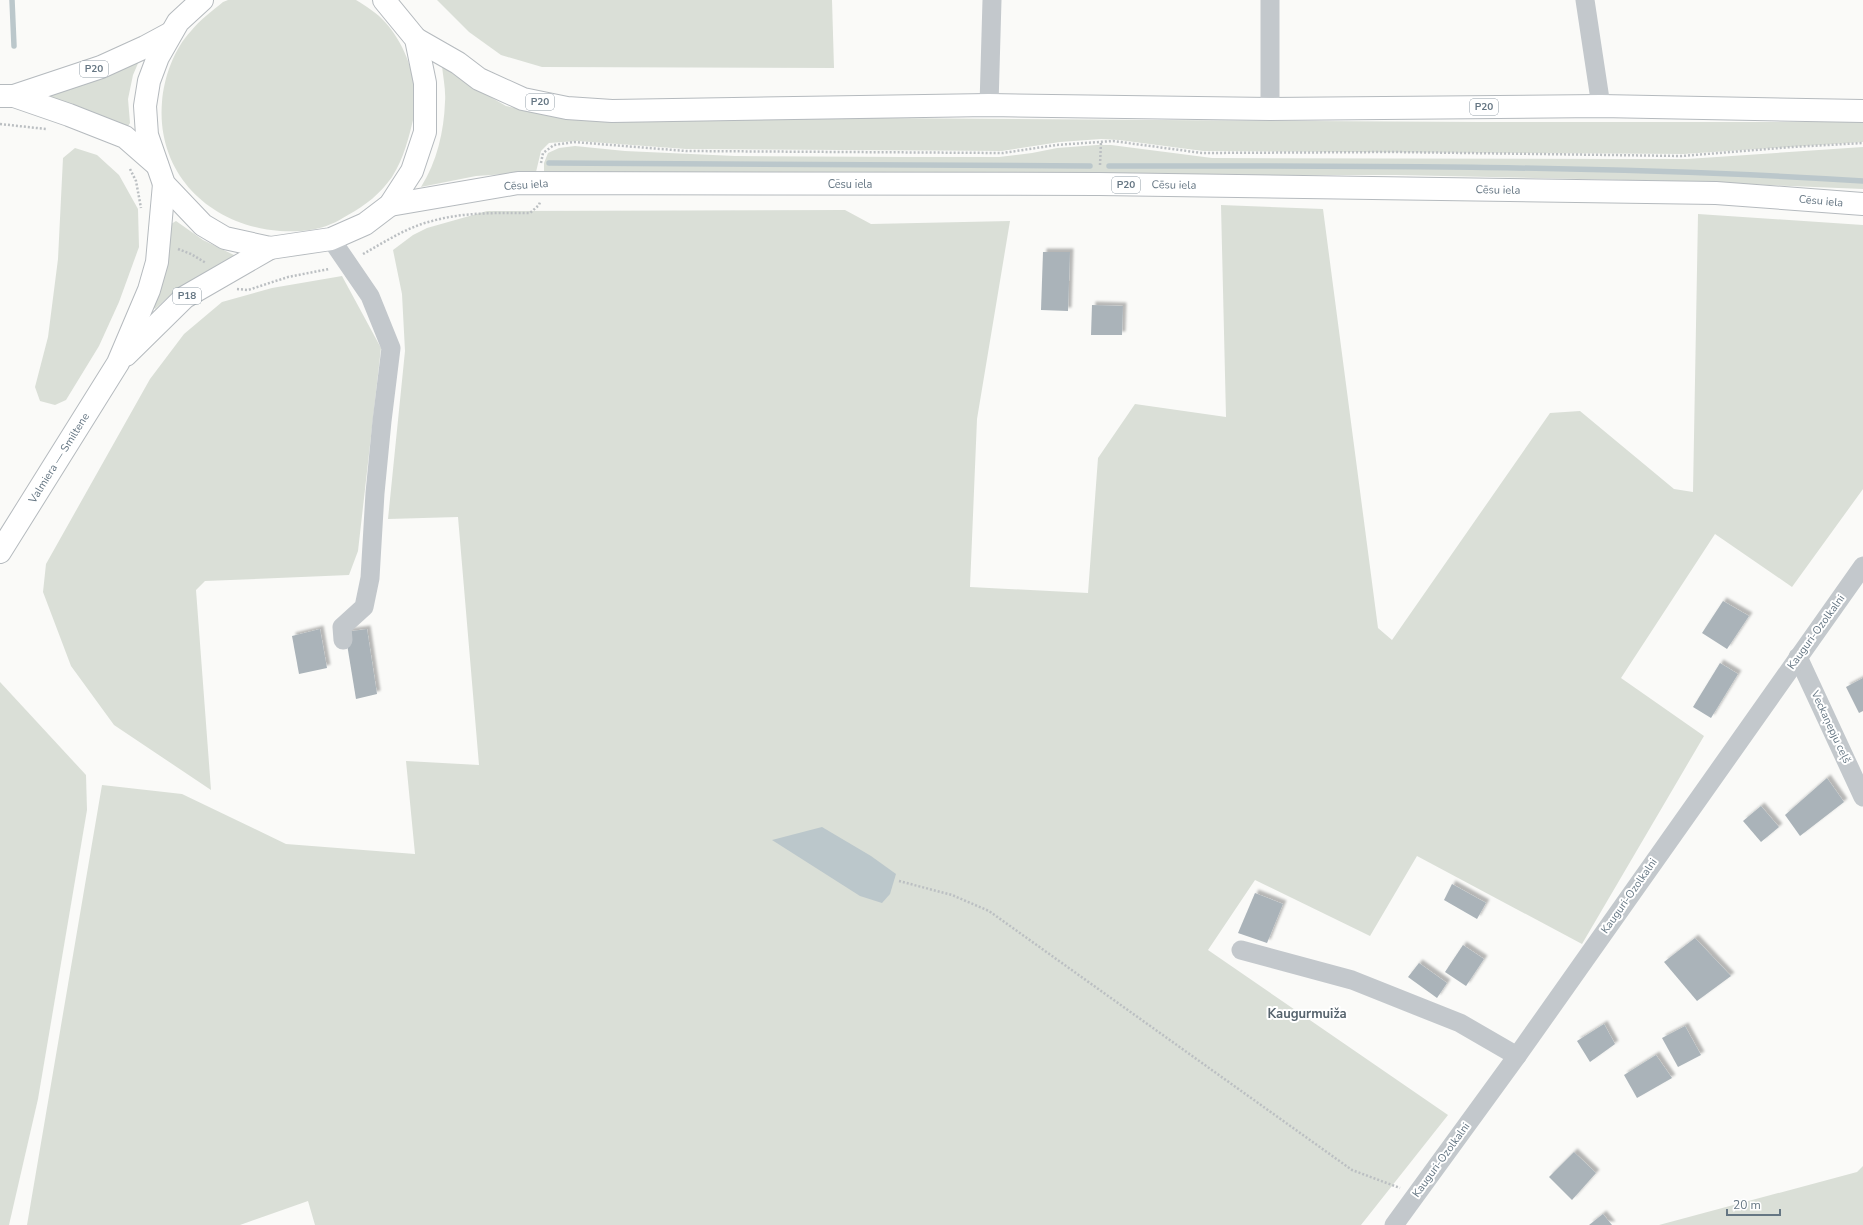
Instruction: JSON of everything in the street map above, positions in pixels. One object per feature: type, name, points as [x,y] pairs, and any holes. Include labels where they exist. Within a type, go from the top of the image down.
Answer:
[{"type":"main road","name":"P18","points":[[202,0],[178,22],[158,57],[151,75],[145,106],[147,135],[161,175],[203,225],[225,238],[270,248],[331,239],[365,224],[390,205],[412,171],[425,132],[426,83],[416,39],[384,0]]},
{"type":"main road","name":"P20","points":[[7,96],[101,67],[145,47],[171,33]]},
{"type":"main road","name":"P20","points":[[416,39],[458,63],[479,78],[523,99],[567,108],[612,111],[988,104],[1270,109],[1601,106],[1863,111]]},
{"type":"main road","name":"P20","points":[[7,96],[69,115],[125,138],[161,175]]},
{"type":"main road","name":"Valmiera — Smiltene","points":[[0,552],[118,363],[149,290],[158,262],[161,175]]},
{"type":"main road","name":"Cēsu iela","points":[[390,205],[518,183],[1099,184],[1700,192],[1863,204]]},
{"type":"main road","name":"Valmiera — Smiltene","points":[[118,363],[185,297],[270,248]]},
{"type":"street","points":[[988,104],[992,0]]},
{"type":"street","points":[[1270,0],[1270,109]]},
{"type":"street","points":[[1585,0],[1601,106]]},
{"type":"street","points":[[331,239],[370,296],[391,348],[381,428],[370,578],[364,606],[342,627],[343,640]]},
{"type":"street","name":"Kauguri-Ozolkalni","points":[[1394,1225],[1517,1056],[1863,566]]},
{"type":"street","name":"Veckaņepju ceļš","points":[[1798,657],[1863,797]]},
{"type":"street","points":[[1241,950],[1352,980],[1460,1022],[1517,1056]]},
{"type":"path","points":[[0,124],[51,130]]},
{"type":"path","points":[[540,168],[543,153],[554,145],[574,142],[686,151],[1003,153],[1056,145],[1113,141],[1202,153],[1394,152],[1682,156],[1792,147],[1863,144]]},
{"type":"path","points":[[125,164],[130,169],[136,181],[140,196],[141,212]]},
{"type":"path","points":[[359,256],[401,233],[431,221],[463,215],[530,213],[539,205],[540,199]]},
{"type":"path","points":[[175,248],[191,254],[208,265]]},
{"type":"path","points":[[234,288],[248,290],[288,278],[331,268]]},
{"type":"path","points":[[899,881],[952,896],[989,911],[1352,1170],[1417,1194]]},
{"type":"shaded area","points":[[228,0],[356,0],[385,22],[393,31],[405,53],[413,78],[415,104],[414,116],[403,155],[392,177],[378,194],[361,207],[335,222],[312,230],[299,231],[280,231],[255,227],[231,219],[210,207],[192,192],[178,173],[168,152],[162,128],[162,102],[165,83],[175,55],[185,38],[206,16],[223,2]]},
{"type":"shaded area","points":[[437,0],[832,0],[834,68],[542,67],[501,55],[469,32]]},
{"type":"shaded area","points":[[139,61],[133,75],[128,99],[130,123],[128,126],[123,126],[45,96]]},
{"type":"shaded area","points":[[442,66],[468,84],[506,106],[554,116],[1479,122],[1863,122],[1863,142],[1684,154],[1203,151],[1101,139],[1060,142],[1002,151],[686,149],[577,141],[549,143],[541,151],[536,172],[476,176],[421,187],[427,177],[439,146],[443,124],[445,88]]},
{"type":"shaded area","points":[[1111,145],[1212,158],[1687,159],[1863,147],[1863,189],[1671,181],[1396,175],[544,172],[544,163],[548,153],[559,148],[575,146],[625,151],[735,156],[999,157],[1057,148]]},
{"type":"shaded area","points":[[75,148],[97,155],[119,175],[138,209],[139,247],[119,302],[99,346],[66,400],[55,405],[40,401],[35,387],[48,337],[58,259],[63,158]]},
{"type":"shaded area","points":[[1221,205],[1323,209],[1378,628],[1392,640],[1550,413],[1580,411],[1674,489],[1693,492],[1698,214],[1863,225],[1863,489],[1792,587],[1715,534],[1621,678],[1704,736],[1582,944],[1417,856],[1370,936],[1255,880],[1208,950],[1448,1115],[1361,1225],[315,1225],[308,1201],[240,1225],[27,1225],[102,785],[182,794],[286,844],[415,854],[406,761],[479,765],[458,517],[388,519],[405,351],[402,294],[393,250],[413,235],[427,228],[487,211],[845,210],[871,224],[1010,221],[977,419],[970,587],[1088,593],[1098,458],[1135,404],[1226,417]]},
{"type":"shaded area","points":[[176,221],[203,240],[234,255],[234,261],[212,269],[192,280],[173,293],[155,309],[151,305],[171,224]]},
{"type":"shaded area","points":[[342,276],[381,348],[358,551],[349,575],[205,581],[196,590],[211,790],[114,725],[71,666],[43,592],[46,564],[150,379],[184,334],[222,302],[272,288]]},
{"type":"shaded area","points":[[0,682],[86,775],[87,810],[38,1099],[9,1225],[0,1225]]},
{"type":"shaded area","points":[[822,827],[871,856],[896,874],[890,894],[882,903],[860,896],[772,840]]},
{"type":"shaded area","points":[[1863,1166],[1863,1225],[1659,1225],[1857,1172]]},
{"type":"building","points":[[1043,252],[1070,252],[1068,311],[1041,310]]},
{"type":"building","points":[[1092,305],[1123,306],[1122,335],[1091,335]]},
{"type":"building","points":[[1723,601],[1749,616],[1727,649],[1702,633]]},
{"type":"building","points":[[320,629],[327,668],[299,674],[292,636]]},
{"type":"building","points":[[367,629],[377,694],[356,699],[345,632]]},
{"type":"building","points":[[1720,663],[1738,674],[1711,718],[1693,707]]},
{"type":"building","points":[[1863,678],[1863,711],[1859,713],[1846,687]]},
{"type":"building","points":[[1827,778],[1844,802],[1800,836],[1785,815]]},
{"type":"building","points":[[1761,806],[1779,827],[1761,842],[1743,821]]},
{"type":"building","points":[[1452,884],[1486,903],[1477,919],[1444,900]]},
{"type":"building","points":[[1255,893],[1283,904],[1267,943],[1238,933]]},
{"type":"building","points":[[1695,938],[1731,976],[1697,1001],[1664,962]]},
{"type":"building","points":[[1463,945],[1484,959],[1466,986],[1445,972]]},
{"type":"building","points":[[1419,963],[1447,983],[1437,998],[1408,977]]},
{"type":"building","points":[[1604,1024],[1615,1044],[1590,1062],[1577,1041]]},
{"type":"building","points":[[1685,1026],[1701,1055],[1678,1067],[1662,1038]]},
{"type":"building","points":[[1656,1055],[1672,1078],[1637,1098],[1624,1075]]},
{"type":"building","points":[[1574,1152],[1596,1173],[1572,1200],[1549,1177]]},
{"type":"building","points":[[1603,1214],[1612,1225],[1589,1225]]},
{"type":"waterway","points":[[12,0],[14,46]]},
{"type":"waterway","points":[[549,163],[1090,166]]},
{"type":"waterway","points":[[1109,166],[1580,169],[1863,181]]},
{"type":"district","name":"Kaugurmuiža","points":[[1307,1014]]}]
